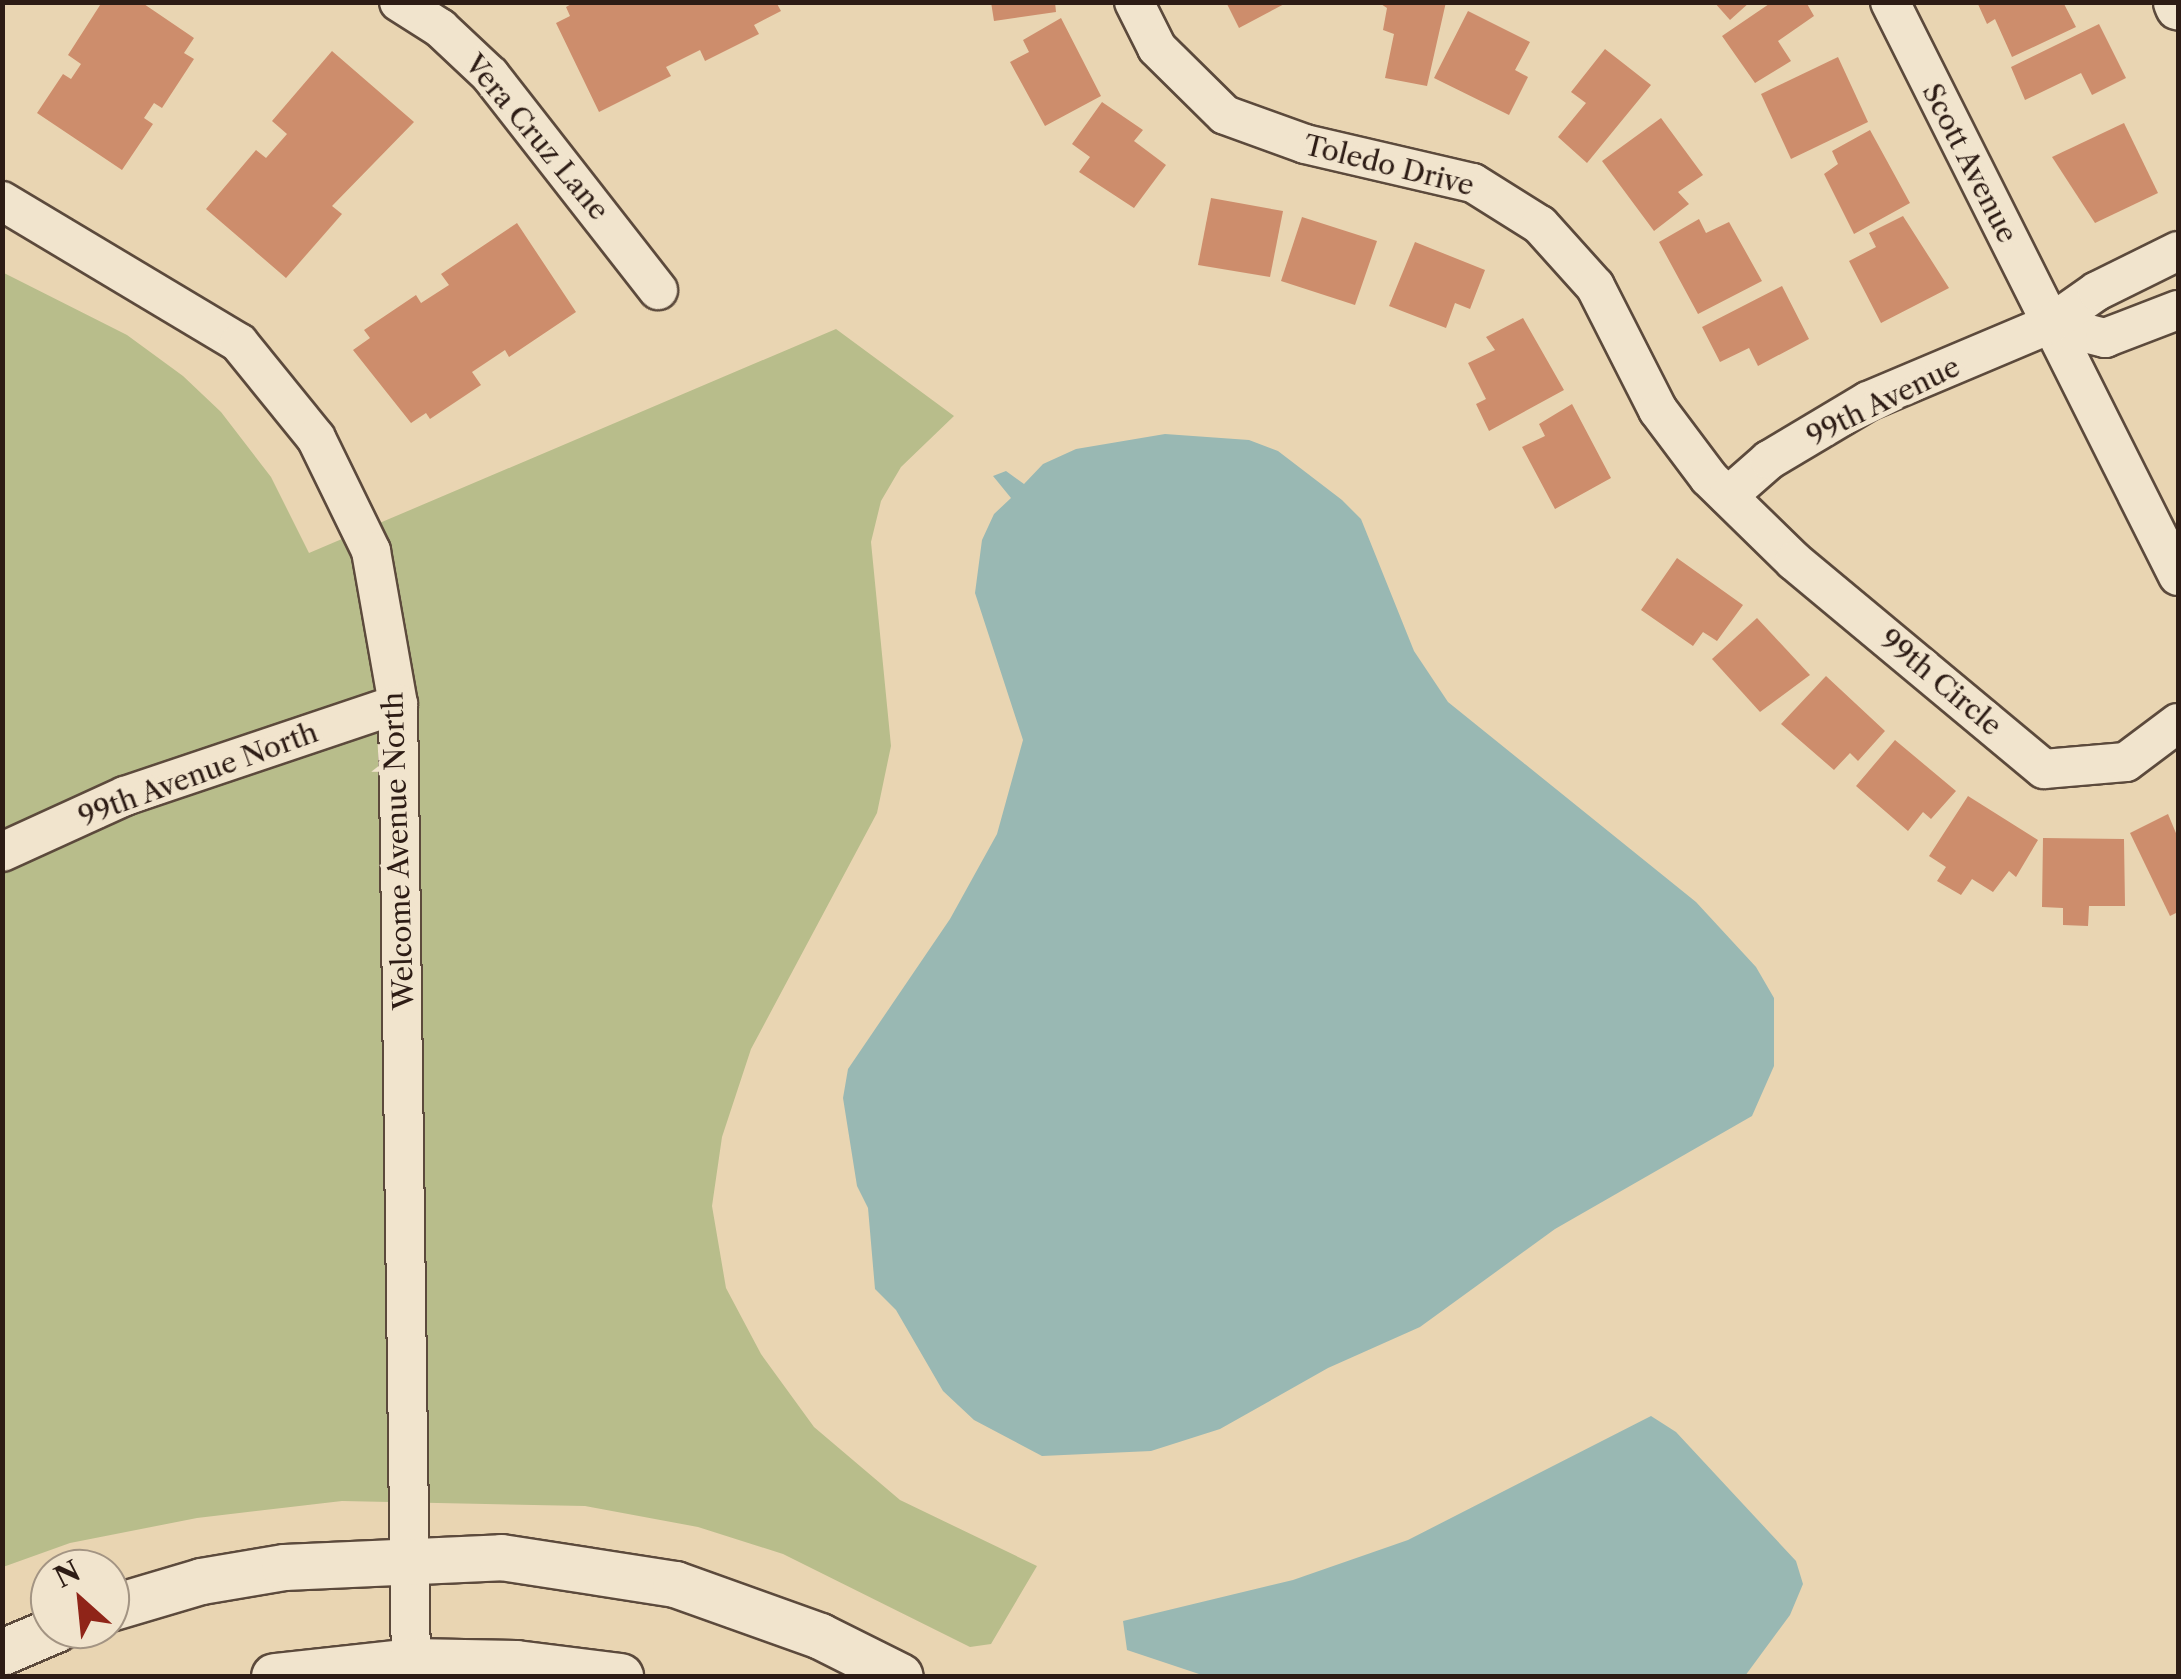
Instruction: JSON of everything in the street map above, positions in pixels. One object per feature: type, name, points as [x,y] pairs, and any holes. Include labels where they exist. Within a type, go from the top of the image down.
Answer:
[{"type":"street","name":"Vera Cruz Lane","points":[[399,2],[440,28],[490,75],[658,290]]},
{"type":"street","name":"Toledo Drive","points":[[1134,2],[1157,48],[1226,115],[1305,144],[1473,183],[1540,224],[1595,286],[1658,410],[1728,496]]},
{"type":"street","name":"Scott Avenue","points":[[1890,2],[2050,324]]},
{"type":"street","name":"Welcome Avenue North","points":[[2,201],[239,343],[316,438],[371,551],[398,704],[411,1669]]},
{"type":"street","name":"99th Avenue","points":[[1728,496],[1770,460],[1868,401],[2050,324],[2097,291],[2178,250]]},
{"type":"street","points":[[2050,324],[2105,338],[2178,310]]},
{"type":"street","points":[[2050,324],[2178,576]]},
{"type":"street","name":"99th Circle","points":[[1728,496],[1794,561],[2044,768],[2126,762],[2178,722]]},
{"type":"street","name":"99th Avenue North","points":[[2,852],[124,796],[398,704]]},
{"type":"street","points":[[130,1603],[234,1576],[411,1558],[501,1557],[675,1584],[820,1636],[900,1676]]},
{"type":"street","points":[[2,1652],[30,1640]]},
{"type":"street","points":[[274,1676],[516,1664],[620,1676]]},
{"type":"green space","points":[[2,272],[127,335],[183,376],[221,412],[271,477],[309,553],[836,329],[954,416],[901,467],[881,501],[871,542],[891,746],[877,813],[751,1049],[722,1137],[712,1206],[726,1288],[761,1354],[814,1427],[900,1500],[1037,1566],[991,1644],[970,1647],[783,1554],[698,1527],[585,1506],[342,1501],[197,1518],[53,1549],[30,1549],[30,1557],[3,1567]]},
{"type":"water","points":[[1165,434],[1249,440],[1278,451],[1361,519],[1414,651],[1448,702],[1696,902],[1756,967],[1774,998],[1774,1066],[1752,1116],[1555,1229],[1420,1327],[1328,1368],[1220,1429],[1151,1451],[1042,1456],[974,1420],[943,1391],[896,1310],[875,1289],[868,1208],[857,1186],[843,1098],[848,1069],[950,919],[997,834],[1023,740],[975,593],[982,540],[994,514],[1011,498],[993,476],[1006,471],[1024,484],[1043,464],[1076,449]]},
{"type":"water","points":[[1651,1416],[1676,1432],[1796,1561],[1803,1584],[1790,1615],[1745,1676],[1205,1676],[1127,1650],[1123,1621],[1293,1580],[1408,1540]]},
{"type":"building","points":[[102,2],[141,2],[194,38],[184,53],[194,59],[162,108],[154,103],[144,118],[153,124],[122,170],[37,113],[63,74],[71,79],[81,64],[68,55]]},
{"type":"building","points":[[575,2],[776,2],[781,11],[754,25],[759,34],[705,61],[700,50],[666,67],[671,76],[599,112],[556,23],[570,16],[566,7]]},
{"type":"building","points":[[991,2],[1055,2],[1056,12],[994,21]]},
{"type":"building","points":[[1226,2],[1288,2],[1239,28]]},
{"type":"building","points":[[1378,2],[1446,2],[1427,86],[1385,78],[1394,34],[1383,30],[1387,8]]},
{"type":"building","points":[[1714,2],[1750,2],[1730,20]]},
{"type":"building","points":[[1772,2],[1806,2],[1814,16],[1778,41],[1791,61],[1755,83],[1722,36]]},
{"type":"building","points":[[1977,2],[2063,2],[2076,27],[2012,57],[1995,19],[1987,24]]},
{"type":"building","points":[[1468,11],[1530,42],[1515,70],[1528,77],[1509,115],[1434,78]]},
{"type":"building","points":[[1061,18],[1101,96],[1045,126],[1010,62],[1029,52],[1023,40]]},
{"type":"building","points":[[2099,24],[2126,78],[2092,95],[2081,73],[2025,100],[2011,67]]},
{"type":"building","points":[[1605,49],[1651,85],[1587,163],[1558,137],[1586,103],[1571,92]]},
{"type":"building","points":[[332,51],[414,122],[332,206],[342,214],[286,278],[206,209],[256,150],[266,158],[287,134],[272,121]]},
{"type":"building","points":[[1838,57],[1868,122],[1791,159],[1761,94]]},
{"type":"building","points":[[1102,102],[1143,130],[1134,141],[1166,165],[1134,208],[1079,172],[1090,157],[1072,144]]},
{"type":"building","points":[[1661,118],[1703,175],[1678,192],[1689,204],[1654,231],[1602,161]]},
{"type":"building","points":[[2124,123],[2158,193],[2095,223],[2052,157]]},
{"type":"building","points":[[1870,130],[1910,203],[1854,234],[1824,174],[1838,164],[1832,151]]},
{"type":"building","points":[[1211,198],[1283,211],[1270,277],[1198,265]]},
{"type":"building","points":[[1903,216],[1949,288],[1881,323],[1849,261],[1876,247],[1869,233]]},
{"type":"building","points":[[1302,217],[1377,241],[1355,305],[1281,281]]},
{"type":"building","points":[[1699,219],[1706,233],[1729,222],[1762,281],[1698,314],[1659,242]]},
{"type":"building","points":[[517,223],[576,312],[509,357],[505,350],[472,372],[481,385],[430,419],[426,413],[411,423],[353,350],[370,338],[364,330],[416,295],[421,303],[449,285],[441,274]]},
{"type":"building","points":[[1415,242],[1485,270],[1470,309],[1455,303],[1446,328],[1389,306]]},
{"type":"building","points":[[1782,286],[1809,339],[1758,366],[1749,348],[1720,362],[1702,327]]},
{"type":"building","points":[[1523,318],[1564,390],[1489,431],[1476,404],[1486,399],[1468,363],[1495,350],[1486,337]]},
{"type":"building","points":[[1572,404],[1611,478],[1555,509],[1522,447],[1545,436],[1539,424]]},
{"type":"building","points":[[1677,558],[1743,605],[1717,641],[1703,632],[1693,646],[1641,610]]},
{"type":"building","points":[[1757,618],[1810,675],[1760,712],[1712,659]]},
{"type":"building","points":[[1826,676],[1885,731],[1858,761],[1850,753],[1834,770],[1781,724]]},
{"type":"building","points":[[1895,740],[1956,791],[1931,819],[1923,812],[1908,831],[1856,786]]},
{"type":"building","points":[[1968,796],[2038,840],[2016,877],[2009,871],[1993,892],[1972,879],[1961,895],[1937,881],[1946,867],[1929,856]]},
{"type":"building","points":[[2168,814],[2178,838],[2178,912],[2170,916],[2130,833]]},
{"type":"building","points":[[2043,838],[2124,839],[2125,906],[2089,906],[2088,926],[2063,925],[2063,908],[2042,907]]}]
